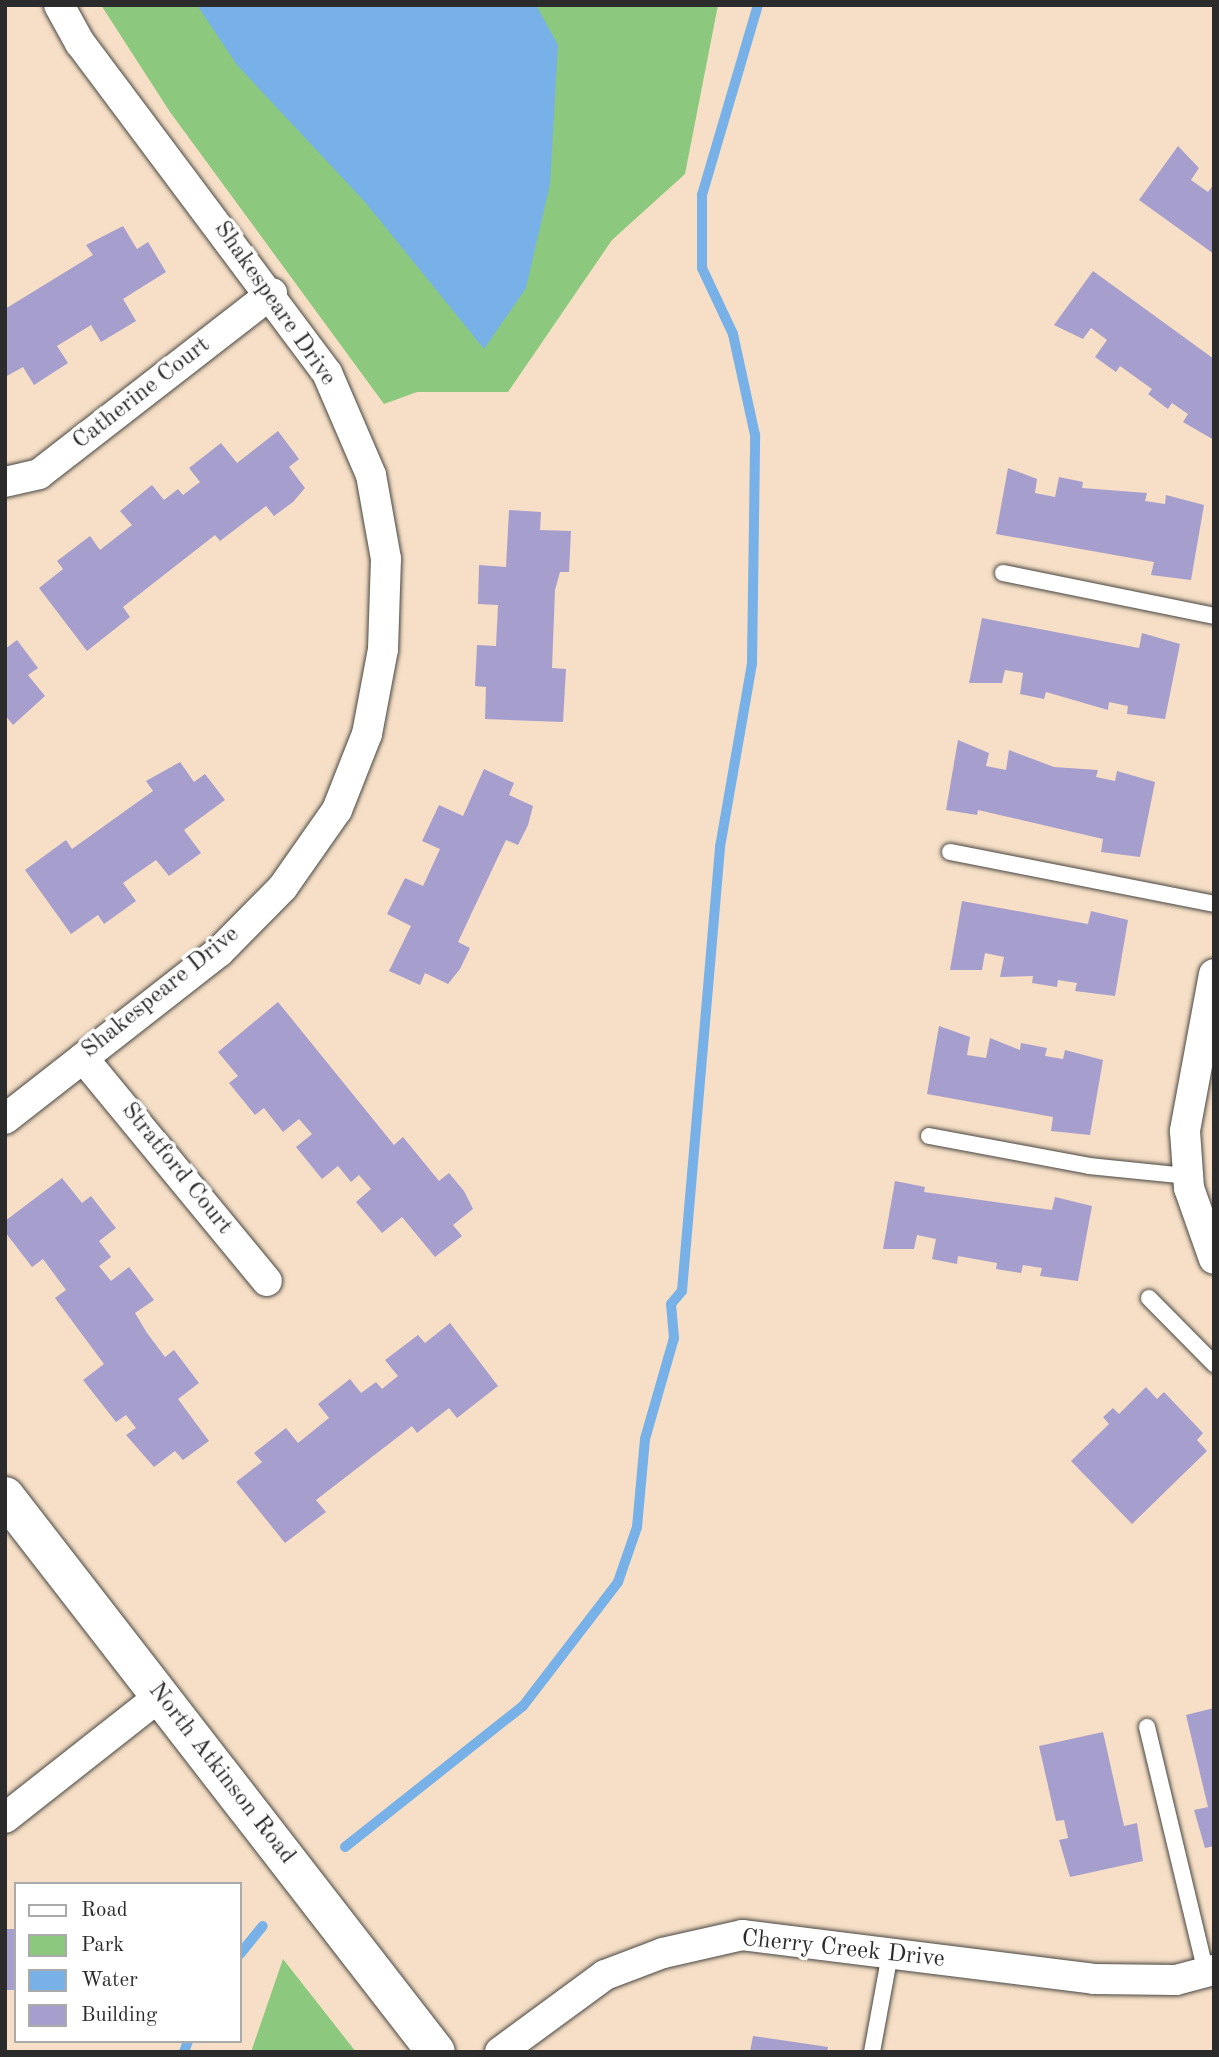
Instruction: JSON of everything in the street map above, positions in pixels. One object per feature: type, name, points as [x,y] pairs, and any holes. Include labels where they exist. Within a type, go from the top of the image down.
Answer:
[{"type":"main road","name":"North Atkinson Road","points":[[5,1496],[436,2052]]},
{"type":"street","name":"Shakespeare Drive","points":[[5,1119],[219,952],[283,887],[337,810],[367,734],[383,649],[386,559],[371,475],[327,373],[272,293],[80,43],[59,5]]},
{"type":"street","name":"Catherine Court","points":[[5,482],[39,474],[272,293]]},
{"type":"street","points":[[1214,974],[1211,1011],[1185,1131],[1188,1176],[1214,1259]]},
{"type":"street","name":"Stratford Court","points":[[83,1058],[267,1281]]},
{"type":"street","points":[[5,1818],[160,1696]]},
{"type":"street","name":"Cherry Creek Drive","points":[[500,2052],[605,1975],[663,1952],[742,1935],[1094,1979],[1176,1980],[1210,1971]]},
{"type":"lane","points":[[1003,573],[1214,616]]},
{"type":"lane","points":[[950,852],[1214,904]]},
{"type":"lane","points":[[929,1136],[1088,1166],[1188,1176]]},
{"type":"lane","points":[[1149,1298],[1214,1364]]},
{"type":"lane","points":[[1147,1727],[1210,1971]]},
{"type":"lane","points":[[872,2052],[890,1954]]},
{"type":"green space","points":[[101,5],[718,5],[685,174],[612,240],[508,392],[417,392],[384,404],[170,112]]},
{"type":"green space","points":[[283,1959],[356,2052],[251,2052]]},
{"type":"water","points":[[197,5],[536,5],[558,45],[550,184],[526,288],[484,349],[365,202],[237,65]]},
{"type":"building","points":[[1178,146],[1199,168],[1191,180],[1208,192],[1214,184],[1214,254],[1139,200]]},
{"type":"building","points":[[123,226],[137,249],[148,242],[166,272],[123,299],[136,321],[101,342],[91,325],[57,346],[68,363],[34,385],[23,367],[5,377],[5,309],[93,255],[86,245]]},
{"type":"building","points":[[1093,271],[1214,359],[1214,440],[1183,422],[1188,414],[1172,403],[1168,409],[1148,394],[1152,389],[1120,366],[1116,372],[1095,357],[1107,340],[1091,328],[1083,339],[1054,325]]},
{"type":"building","points":[[278,431],[299,459],[289,467],[305,488],[293,502],[274,516],[266,506],[220,541],[215,535],[123,607],[130,617],[87,651],[39,588],[63,569],[57,561],[90,536],[100,550],[132,525],[120,511],[152,485],[164,500],[178,489],[183,495],[200,482],[189,468],[221,443],[237,463]]},
{"type":"building","points":[[1008,468],[1037,479],[1035,493],[1055,497],[1059,477],[1083,482],[1082,488],[1147,493],[1145,501],[1165,504],[1166,495],[1204,505],[1191,580],[1151,575],[1154,562],[996,534]]},
{"type":"building","points":[[509,510],[541,512],[540,530],[571,531],[569,572],[560,572],[555,590],[552,668],[566,669],[563,722],[485,719],[486,687],[475,686],[477,645],[496,646],[498,605],[478,604],[479,565],[506,567]]},
{"type":"building","points":[[982,618],[1139,648],[1142,633],[1180,644],[1165,719],[1127,714],[1128,706],[1109,702],[1108,710],[1046,692],[1044,699],[1020,694],[1023,673],[1005,670],[1002,683],[969,683]]},
{"type":"building","points":[[17,640],[38,668],[28,675],[45,696],[13,725],[5,715],[5,649]]},
{"type":"building","points":[[958,740],[989,753],[986,766],[1006,770],[1009,750],[1054,767],[1098,770],[1096,777],[1115,781],[1117,771],[1155,782],[1140,857],[1101,852],[1103,839],[978,810],[977,815],[946,810]]},
{"type":"building","points":[[180,762],[194,782],[205,774],[225,800],[184,830],[201,853],[169,876],[156,860],[123,883],[136,901],[104,924],[98,915],[71,934],[25,870],[66,840],[72,849],[153,791],[146,781]]},
{"type":"building","points":[[484,769],[514,783],[509,795],[533,806],[528,825],[518,845],[506,840],[458,942],[470,948],[460,969],[448,984],[425,973],[420,985],[389,971],[411,926],[387,914],[405,878],[423,886],[440,849],[422,841],[439,805],[463,816]]},
{"type":"building","points":[[962,901],[1088,924],[1091,911],[1128,920],[1115,996],[1075,991],[1077,983],[1058,980],[1057,987],[1032,983],[1033,976],[1000,977],[1004,957],[985,953],[982,970],[950,970]]},
{"type":"building","points":[[278,1002],[394,1145],[403,1137],[439,1181],[449,1173],[464,1191],[473,1209],[453,1225],[462,1236],[435,1257],[402,1217],[382,1233],[356,1202],[371,1189],[359,1175],[351,1182],[338,1166],[322,1179],[296,1147],[312,1134],[299,1119],[283,1132],[264,1108],[255,1115],[229,1083],[238,1076],[218,1052]]},
{"type":"building","points":[[939,1026],[970,1037],[967,1055],[986,1058],[990,1038],[1020,1050],[1021,1043],[1047,1048],[1045,1056],[1063,1059],[1065,1050],[1103,1060],[1090,1135],[1051,1131],[1053,1117],[927,1094]]},
{"type":"building","points":[[62,1178],[82,1203],[91,1196],[116,1228],[99,1241],[111,1257],[99,1266],[111,1281],[129,1267],[154,1300],[135,1313],[147,1333],[165,1357],[174,1350],[199,1383],[178,1399],[209,1441],[183,1460],[175,1451],[154,1467],[126,1435],[136,1428],[126,1415],[116,1422],[83,1380],[104,1364],[55,1298],[66,1290],[43,1259],[32,1267],[5,1232],[5,1221]]},
{"type":"building","points":[[895,1181],[925,1187],[924,1192],[1052,1210],[1055,1197],[1092,1206],[1078,1281],[1040,1276],[1042,1268],[1023,1265],[1021,1273],[996,1269],[997,1263],[958,1256],[957,1264],[932,1259],[936,1239],[917,1235],[914,1249],[883,1249]]},
{"type":"building","points":[[450,1323],[498,1386],[457,1418],[449,1408],[417,1433],[412,1426],[316,1500],[326,1512],[285,1543],[236,1482],[262,1462],[254,1453],[286,1428],[298,1443],[329,1418],[318,1404],[350,1379],[361,1393],[376,1382],[382,1389],[398,1376],[385,1360],[418,1335],[425,1343]]},
{"type":"building","points":[[1146,1387],[1157,1399],[1164,1392],[1203,1433],[1197,1440],[1207,1451],[1132,1524],[1071,1461],[1109,1424],[1103,1417],[1113,1408],[1119,1414]]},
{"type":"building","points":[[1214,1708],[1214,1846],[1205,1848],[1194,1810],[1208,1807],[1186,1715]]},
{"type":"building","points":[[1103,1732],[1124,1826],[1137,1823],[1143,1861],[1070,1877],[1059,1840],[1068,1838],[1064,1820],[1056,1821],[1039,1746]]},
{"type":"building","points":[[5,1929],[14,1929],[14,1990],[5,1990]]},
{"type":"building","points":[[753,2036],[828,2047],[827,2052],[750,2052]]},
{"type":"waterway","points":[[345,1847],[523,1706],[618,1582],[637,1527],[645,1439],[674,1338],[671,1304],[682,1291],[720,847],[752,663],[755,435],[733,334],[702,268],[702,195],[758,5]]},
{"type":"waterway","points":[[242,1952],[263,1926]]},
{"type":"waterway","points":[[184,2052],[187,2043]]}]
